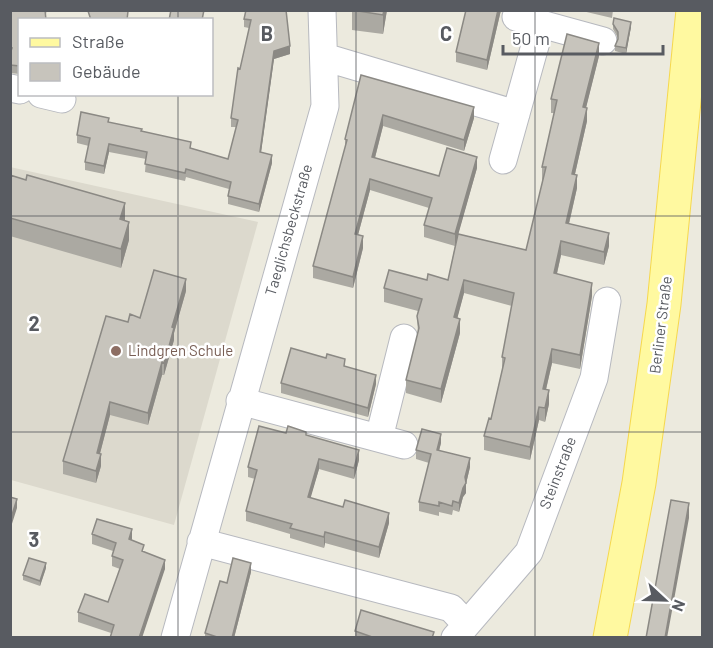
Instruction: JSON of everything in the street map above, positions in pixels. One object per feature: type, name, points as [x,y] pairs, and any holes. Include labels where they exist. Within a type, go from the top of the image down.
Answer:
[{"type":"main road","name":"Berliner Straße","points":[[610,638],[639,483],[664,304],[693,10]]},
{"type":"street","name":"Taeglichsbeckstraße","points":[[175,638],[325,105],[322,10]]},
{"type":"street","points":[[503,160],[516,114],[528,21],[603,41]]},
{"type":"street","points":[[324,57],[516,114]]},
{"type":"street","name":"Steinstraße","points":[[201,542],[451,608],[460,631],[529,552],[594,378],[607,301]]},
{"type":"street","points":[[240,401],[392,441],[404,338]]},
{"type":"shaded area","name":"Lindgren Schule","points":[[10,167],[258,222],[174,525],[11,480]]},
{"type":"building","points":[[11,10],[45,10],[46,18],[18,18],[18,66],[10,65],[12,48],[10,48]]},
{"type":"building","points":[[171,10],[204,10],[202,18],[169,18]]},
{"type":"building","points":[[246,10],[286,10],[290,46],[274,51],[260,152],[272,155],[259,204],[228,196],[231,182],[186,169],[185,173],[145,164],[147,152],[109,144],[104,166],[85,162],[90,138],[77,135],[81,112],[109,118],[108,122],[142,129],[141,131],[191,142],[190,148],[228,159],[238,120],[231,118],[238,68],[240,69],[251,20],[244,19]]},
{"type":"building","points":[[352,10],[384,10],[383,15]]},
{"type":"building","points":[[466,10],[498,10],[487,60],[456,52]]},
{"type":"building","points":[[88,11],[128,11],[127,18],[90,18]]},
{"type":"building","points":[[614,18],[631,22],[626,48],[615,46],[618,32],[613,24]]},
{"type":"building","points":[[567,34],[599,43],[583,107],[587,108],[572,174],[577,175],[566,223],[609,233],[604,252],[561,241],[554,273],[592,283],[580,355],[552,349],[543,389],[549,390],[545,408],[539,407],[530,447],[484,436],[489,418],[491,419],[505,358],[502,357],[514,293],[464,280],[454,317],[460,319],[441,389],[406,380],[419,328],[417,316],[422,299],[384,288],[389,270],[427,280],[428,274],[448,280],[458,234],[526,250],[546,167],[542,167],[557,100],[551,99]]},
{"type":"building","points":[[361,75],[474,107],[464,140],[383,115],[372,157],[439,176],[447,148],[477,157],[455,234],[424,225],[432,198],[370,179],[355,234],[363,236],[353,277],[313,266],[347,140],[345,139]]},
{"type":"building","points":[[10,175],[26,180],[27,175],[125,203],[120,219],[129,222],[121,249],[10,218]]},
{"type":"building","points":[[154,270],[186,279],[168,350],[164,363],[162,362],[148,413],[110,402],[97,453],[101,454],[96,471],[63,461],[106,316],[128,322],[130,314],[140,318]]},
{"type":"building","points":[[291,348],[326,358],[327,354],[345,359],[344,366],[376,375],[368,408],[281,383]]},
{"type":"building","points":[[259,426],[286,433],[288,426],[306,432],[306,435],[359,450],[354,468],[319,459],[308,497],[343,507],[345,500],[389,513],[379,547],[325,532],[324,537],[290,528],[292,524],[246,511],[257,470],[248,467]]},
{"type":"building","points":[[422,429],[441,434],[437,450],[470,458],[465,477],[466,483],[459,503],[453,501],[452,506],[439,502],[439,506],[419,502],[431,454],[416,450]]},
{"type":"building","points":[[10,497],[17,499],[10,521]]},
{"type":"building","points":[[671,500],[689,503],[665,638],[646,638]]},
{"type":"building","points":[[97,519],[132,529],[129,539],[144,545],[142,551],[165,560],[139,638],[110,638],[114,625],[78,612],[85,594],[108,602],[123,560],[112,556],[116,543],[92,534]]},
{"type":"building","points":[[29,558],[46,563],[40,581],[23,575]]},
{"type":"building","points":[[233,558],[251,563],[232,638],[220,638],[205,633],[220,581],[227,583]]},
{"type":"building","points":[[361,610],[434,632],[432,638],[375,638],[355,631]]},
{"type":"place","name":"Lindgren Schule","points":[[116,351]]}]
